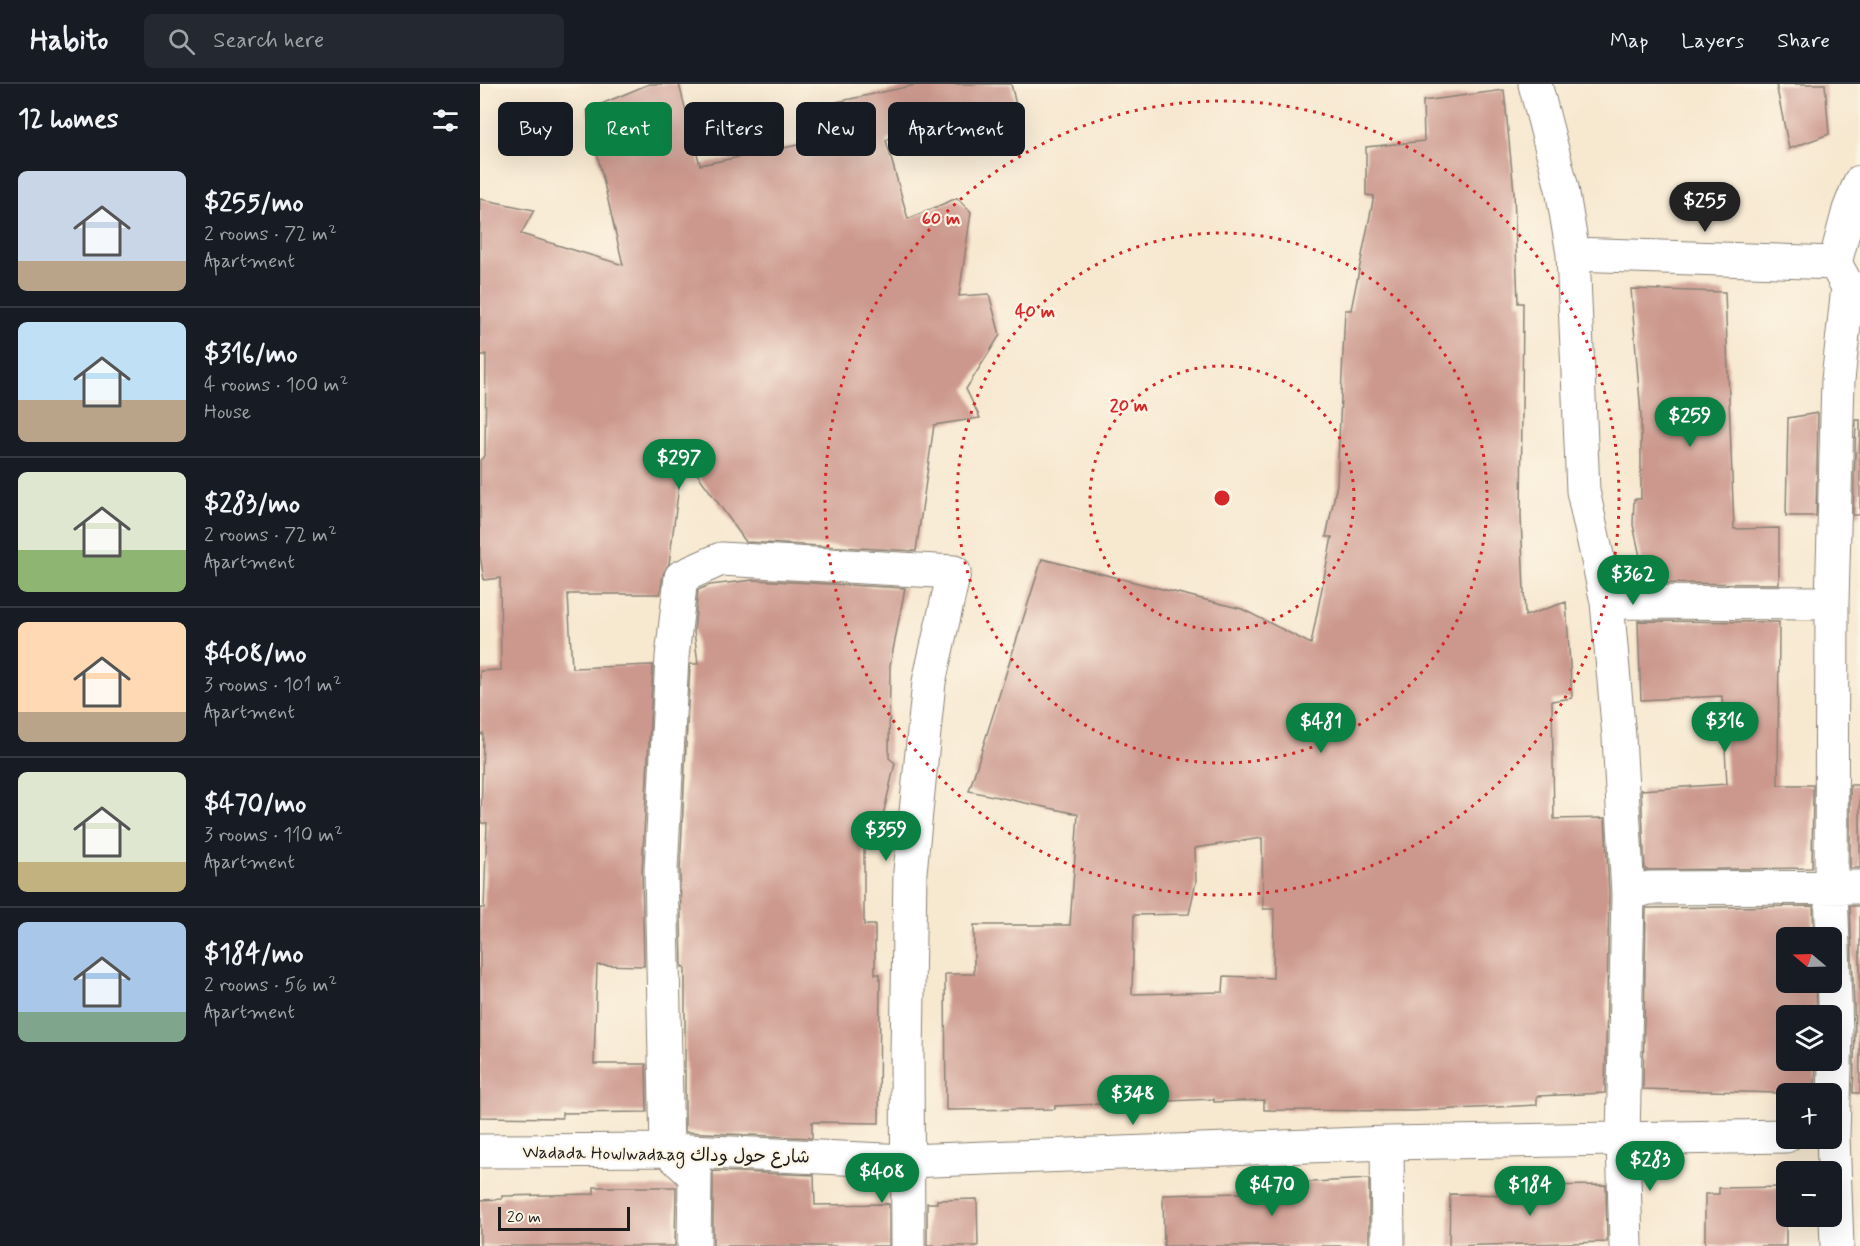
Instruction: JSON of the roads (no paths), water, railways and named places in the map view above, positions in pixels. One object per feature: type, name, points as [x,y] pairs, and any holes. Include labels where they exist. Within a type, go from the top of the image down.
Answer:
[{"type":"street","points":[[1535,84],[1562,188],[1573,254],[1583,491],[1607,602],[1628,894],[1623,1140],[1626,1246]]},
{"type":"street","points":[[1839,1083],[1836,1032],[1846,888],[1832,603],[1849,380],[1848,287],[1835,263],[1849,210],[1860,182]]},
{"type":"street","points":[[1573,254],[1835,263]]},
{"type":"street","points":[[694,1246],[695,1176],[668,1150],[662,871],[672,657],[681,577],[721,559],[954,572],[929,682],[910,872],[908,1246]]},
{"type":"street","points":[[1607,602],[1832,603]]},
{"type":"street","points":[[1628,894],[1649,888],[1846,888]]},
{"type":"street","name":"Wadada Howlwadaag شارع حول وداك","points":[[480,1151],[668,1150],[907,1161],[1387,1143],[1776,1136]]},
{"type":"street","points":[[1387,1143],[1388,1246]]},
{"type":"street","points":[[1837,1246],[1841,1149]]}]
